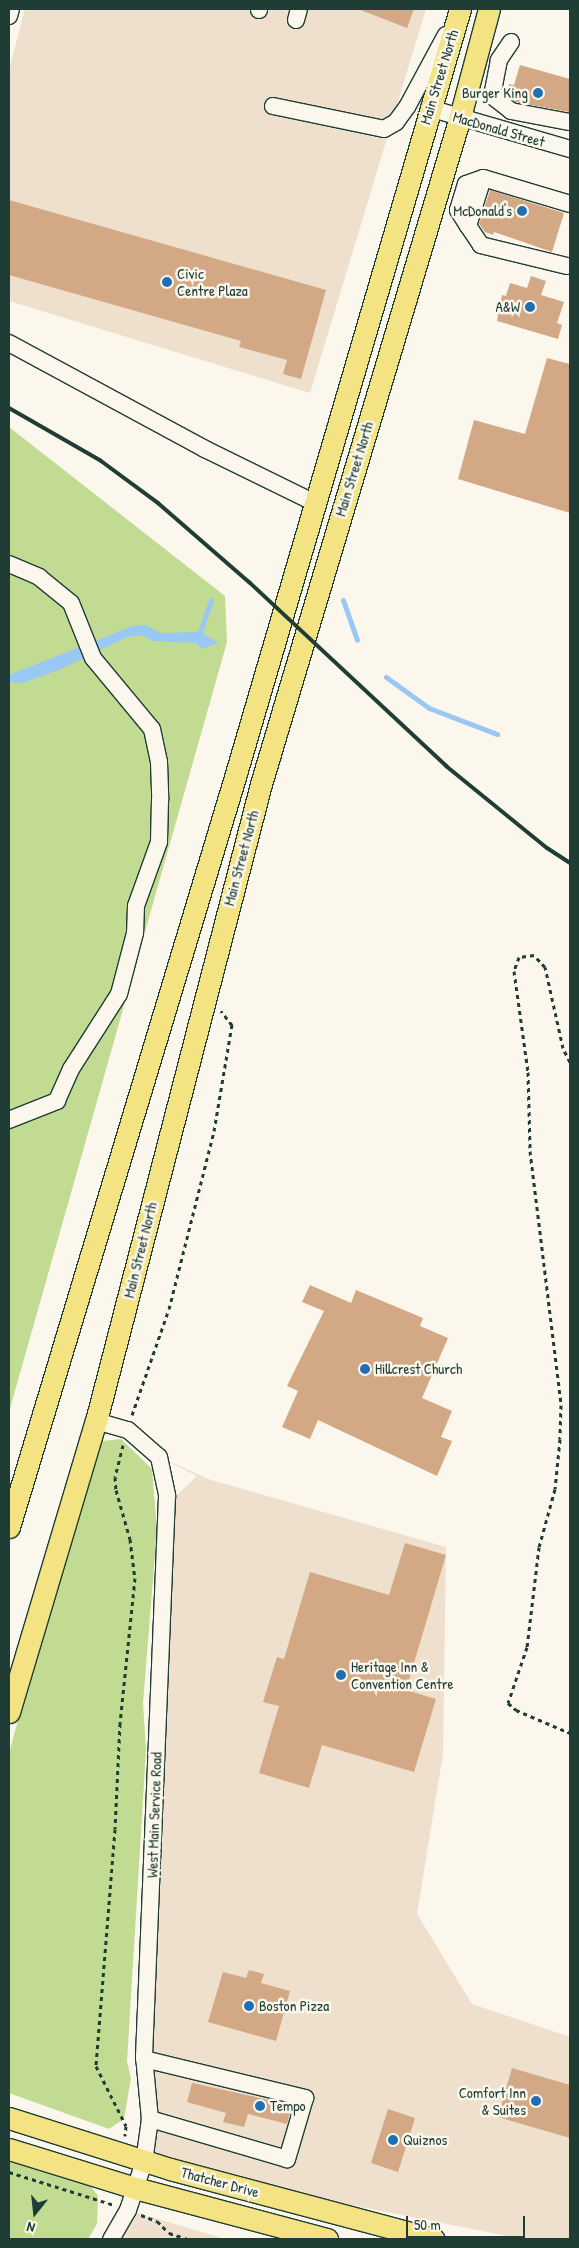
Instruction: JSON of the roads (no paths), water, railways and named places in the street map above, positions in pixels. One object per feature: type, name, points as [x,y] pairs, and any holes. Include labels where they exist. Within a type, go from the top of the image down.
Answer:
[{"type":"main road","name":"Main Street North","points":[[9,1527],[235,777],[313,502],[460,9]]},
{"type":"main road","name":"Main Street North","points":[[9,1712],[96,1421],[206,990],[303,636],[460,117],[488,9]]},
{"type":"main road","name":"Thatcher Drive","points":[[9,2118],[144,2162],[434,2239]]},
{"type":"main road","name":"Thatcher Drive","points":[[9,2149],[135,2188],[327,2239]]},
{"type":"street","points":[[9,16],[11,9]]},
{"type":"street","points":[[273,106],[384,129],[396,122],[407,107],[460,9]]},
{"type":"street","points":[[511,42],[499,60],[492,96],[511,111],[570,122]]},
{"type":"street","name":"MacDonald Street","points":[[429,108],[570,149]]},
{"type":"street","points":[[567,266],[480,245],[468,226],[483,178],[570,204]]},
{"type":"street","points":[[9,343],[206,449],[313,502]]},
{"type":"street","points":[[9,564],[39,577],[71,603],[90,651],[152,729],[159,762],[159,842],[136,906],[135,933],[119,994],[71,1069],[57,1102],[9,1120]]},
{"type":"street","name":"West Main Service Road","points":[[96,1421],[128,1430],[158,1457],[167,1496],[144,2059],[150,2119],[144,2162],[128,2210],[110,2239]]},
{"type":"street","points":[[144,2059],[305,2098],[287,2158],[150,2119]]},
{"type":"water","points":[[145,625],[161,633],[200,632],[219,643],[201,649],[196,643],[153,641],[142,635],[127,637],[59,670],[22,683],[9,682],[9,675],[133,626]]},
{"type":"waterway","points":[[200,632],[211,600]]},
{"type":"waterway","points":[[343,600],[357,640]]},
{"type":"waterway","points":[[386,677],[429,708],[497,734]]},
{"type":"railway","points":[[9,408],[101,461],[158,503],[249,582],[446,766],[547,848],[570,863]]},
{"type":"place","name":"Burger King","points":[[538,93]]},
{"type":"place","name":"McDonald's","points":[[522,211]]},
{"type":"place","name":"Civic Centre Plaza","points":[[167,282]]},
{"type":"place","name":"A&W","points":[[530,307]]},
{"type":"place","name":"Hillcrest Church","points":[[365,1369]]},
{"type":"place","name":"Heritage Inn & Convention Centre","points":[[341,1675]]},
{"type":"place","name":"Boston Pizza","points":[[249,2006]]},
{"type":"place","name":"Comfort Inn & Suites","points":[[536,2101]]},
{"type":"place","name":"Tempo","points":[[260,2106]]},
{"type":"place","name":"Quiznos","points":[[393,2140]]}]
